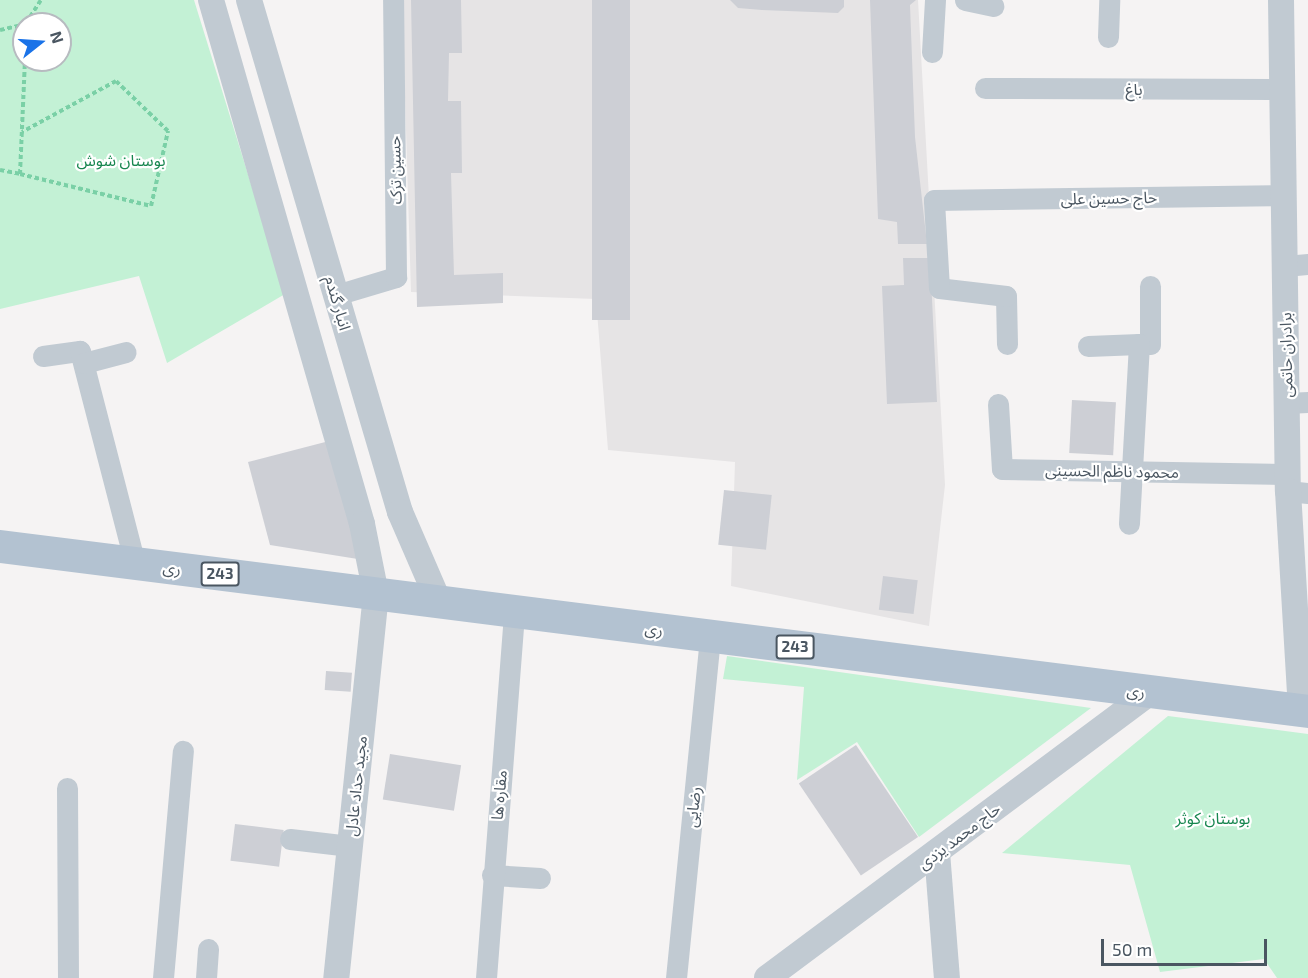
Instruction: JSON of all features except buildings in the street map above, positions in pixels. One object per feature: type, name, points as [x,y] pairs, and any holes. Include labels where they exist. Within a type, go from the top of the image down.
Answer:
[{"type":"main road","name":"ری","points":[[0,546],[1304,711]]},
{"type":"street","points":[[211,0],[362,524],[376,594]]},
{"type":"street","name":"انبار گندم","points":[[249,0],[399,512],[439,602]]},
{"type":"street","name":"حسین ترک","points":[[336,295],[396,276],[393,0]]},
{"type":"street","points":[[932,52],[934,0]]},
{"type":"street","points":[[965,0],[993,6]]},
{"type":"street","points":[[1108,37],[1109,0]]},
{"type":"street","name":"برادران حاتمی","points":[[1281,0],[1284,195],[1296,265],[1297,403],[1294,486],[1304,711]]},
{"type":"street","name":"باغ","points":[[984,88],[1282,89]]},
{"type":"street","name":"حاج حسین علی","points":[[1007,344],[1006,296],[939,288],[934,200],[1284,195]]},
{"type":"street","points":[[279,235],[315,224]]},
{"type":"street","points":[[1088,346],[1150,344],[1149,286]]},
{"type":"street","points":[[1130,524],[1138,344]]},
{"type":"street","points":[[43,356],[80,351],[135,563]]},
{"type":"street","points":[[84,363],[126,352]]},
{"type":"street","name":"محمود ناظم الحسینی","points":[[998,404],[1002,469],[1131,471],[1294,486]]},
{"type":"street","name":"مجید حداد عادل","points":[[336,978],[376,594]]},
{"type":"street","name":"مقاره ها","points":[[486,978],[492,875],[514,612]]},
{"type":"street","name":"رضایی","points":[[676,978],[710,637]]},
{"type":"street","name":"حاج محمد یزدی","points":[[767,978],[1150,693]]},
{"type":"street","points":[[163,978],[183,752]]},
{"type":"street","points":[[67,788],[68,978]]},
{"type":"street","points":[[290,839],[350,846]]},
{"type":"street","points":[[937,852],[947,978]]},
{"type":"street","points":[[492,875],[540,878]]},
{"type":"street","points":[[206,978],[208,949]]},
{"type":"path","points":[[20,174],[24,72]]},
{"type":"path","points":[[0,170],[151,206],[168,131],[116,81],[22,132]]},
{"type":"shaded area","points":[[402,0],[918,0],[945,485],[929,626],[731,586],[735,462],[608,450],[596,299],[411,292]]},
{"type":"green space","name":"بوستان شوش","points":[[0,0],[194,0],[285,294],[167,363],[139,276],[0,309]]},
{"type":"green space","points":[[727,656],[1091,708],[919,837],[857,742],[797,780],[804,687],[723,679]]},
{"type":"green space","name":"بوستان کوثر","points":[[1168,716],[1308,734],[1308,978],[1277,978],[1264,959],[1160,972],[1130,865],[1002,853]]}]
